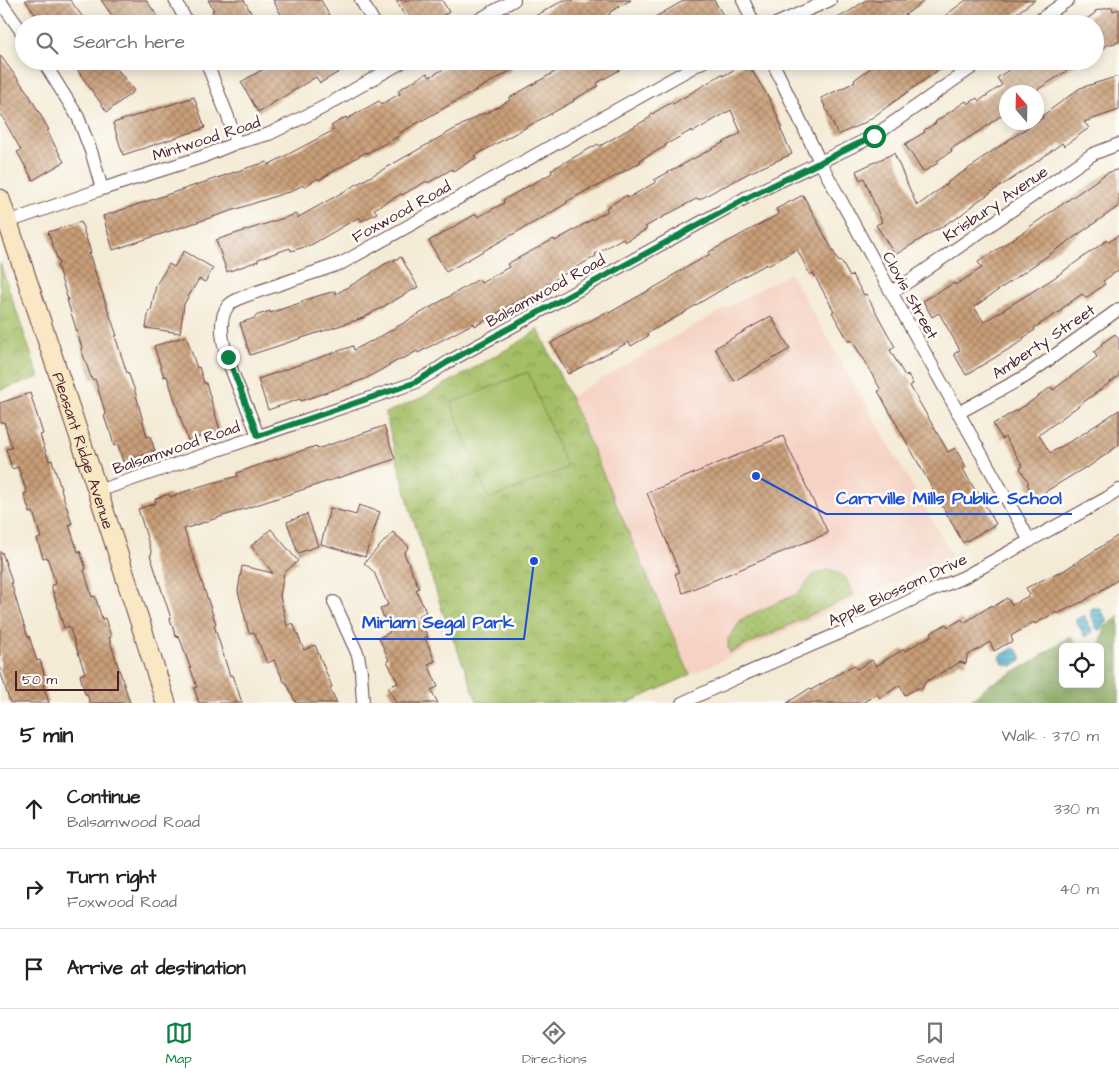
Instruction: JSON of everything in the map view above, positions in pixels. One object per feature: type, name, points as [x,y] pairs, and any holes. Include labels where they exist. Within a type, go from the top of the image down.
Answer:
[{"type":"street","points":[[175,0],[183,15]]},
{"type":"street","points":[[361,0],[370,15]]},
{"type":"street","points":[[487,15],[514,0]]},
{"type":"street","points":[[743,0],[750,15]]},
{"type":"street","points":[[796,15],[830,0]]},
{"type":"street","points":[[1047,15],[1068,0]]},
{"type":"street","points":[[0,1],[15,23]]},
{"type":"street","points":[[49,70],[78,116],[102,188]]},
{"type":"street","points":[[210,70],[228,116],[236,143]]},
{"type":"street","name":"Mintwood Road","points":[[8,222],[102,188],[202,157],[236,143],[269,134],[322,108],[386,70]]},
{"type":"street","name":"Foxwood Road","points":[[258,436],[223,342],[223,318],[231,303],[245,296],[342,263],[688,70]]},
{"type":"street","name":"Clovis Street","points":[[776,70],[820,162],[890,292],[1030,541]]},
{"type":"street","name":"Balsamwood Road","points":[[98,491],[414,383],[738,202],[879,133],[968,70]]},
{"type":"street","name":"Krisbury Avenue","points":[[890,292],[911,280],[1094,154],[1119,144]]},
{"type":"street","name":"Pleasant Ridge Avenue","points":[[0,199],[98,491],[166,703]]},
{"type":"street","name":"Amberty Street","points":[[958,413],[1026,376],[1119,309]]},
{"type":"street","name":"Apple Blossom Drive","points":[[682,703],[695,700],[746,673],[964,577],[1119,490]]},
{"type":"street","points":[[334,602],[358,655],[363,703]]},
{"type":"shaded area","points":[[790,273],[953,556],[690,675],[570,397]]},
{"type":"green space","points":[[0,263],[39,377],[0,390]]},
{"type":"green space","points":[[538,329],[570,397],[690,675],[628,703],[478,703],[442,610],[411,512],[385,413],[421,398],[523,340]]},
{"type":"green space","points":[[528,372],[567,468],[489,499],[451,403]]},
{"type":"green space","points":[[830,569],[845,577],[854,595],[730,653],[728,639],[743,618],[797,594],[814,574]]},
{"type":"green space","points":[[1119,616],[1119,703],[967,703],[987,686],[1029,664],[1059,644],[1059,688],[1104,688],[1104,643],[1101,643],[1105,627]]},
{"type":"green space","points":[[1070,636],[1075,643],[1060,643]]},
{"type":"water","points":[[1092,608],[1100,608],[1108,621],[1100,631],[1096,628],[1090,612]]},
{"type":"water","points":[[1084,615],[1093,632],[1085,637],[1075,620]]},
{"type":"water","points":[[1013,648],[1021,655],[1021,660],[1013,666],[1003,664],[1000,656]]},
{"type":"building","points":[[25,0],[70,0],[81,15],[36,15]]},
{"type":"building","points":[[101,0],[146,0],[157,15],[112,15]]},
{"type":"building","points":[[208,0],[244,0],[252,15],[214,15],[212,11],[214,10]]},
{"type":"building","points":[[273,0],[321,0],[329,15],[281,15]]},
{"type":"building","points":[[396,0],[442,0],[449,12],[444,15],[404,15]]},
{"type":"building","points":[[564,0],[631,0],[610,12],[608,15],[537,15]]},
{"type":"building","points":[[685,0],[714,0],[723,15],[659,15]]},
{"type":"building","points":[[866,0],[925,0],[905,15],[843,15]]},
{"type":"building","points":[[966,0],[1035,0],[1014,15],[946,15]]},
{"type":"building","points":[[1112,7],[1113,11],[1119,9],[1119,42],[1104,47],[1104,15],[1092,15],[1095,11]]},
{"type":"building","points":[[0,55],[28,93],[49,130],[47,131],[64,162],[33,180],[17,152],[21,150],[0,113]]},
{"type":"building","points":[[118,70],[134,91],[107,112],[78,71]]},
{"type":"building","points":[[262,70],[342,70],[320,83],[316,77],[258,112],[241,82]]},
{"type":"building","points":[[442,70],[512,70],[398,134],[399,136],[366,152],[304,187],[303,185],[288,193],[113,250],[103,216],[250,167],[267,162],[268,165],[334,130],[331,126],[346,117],[347,119],[379,101],[381,104],[400,94],[398,90],[427,73],[430,77]]},
{"type":"building","points":[[558,70],[619,70],[597,83],[598,86],[574,101],[474,156],[476,158],[374,209],[377,213],[362,221],[359,217],[311,245],[291,251],[290,248],[227,272],[216,240],[296,214],[297,218],[510,100],[509,98]]},
{"type":"building","points":[[733,70],[752,70],[770,100],[792,154],[749,173],[699,200],[698,198],[645,227],[647,229],[625,242],[623,238],[547,284],[548,286],[475,326],[474,323],[418,353],[417,351],[402,358],[365,379],[268,410],[258,379],[353,346],[354,350],[371,342],[479,279],[481,283],[509,267],[507,264],[554,239],[555,241],[608,211],[606,208],[627,195],[628,198],[656,182],[654,180],[741,133],[731,110],[693,132],[692,130],[665,145],[640,160],[641,162],[566,202],[542,218],[446,272],[429,241],[476,214],[478,217],[504,203],[503,200],[552,173],[551,170],[598,144],[600,146],[651,117],[650,115],[672,102],[673,104],[722,74],[723,76]]},
{"type":"building","points":[[868,70],[937,70],[866,122],[838,135],[821,98],[855,82],[854,80]]},
{"type":"building","points":[[1009,70],[1068,70],[1044,86],[1002,85],[997,78]]},
{"type":"building","points":[[1119,76],[1119,110],[1084,122],[1089,128],[1064,146],[1062,143],[1027,169],[975,203],[953,221],[895,255],[876,225],[882,222],[864,178],[860,180],[856,171],[894,153],[917,206],[948,182],[1024,130],[1044,130],[1044,115],[1080,88]]},
{"type":"building","points":[[999,87],[999,117],[951,149],[952,151],[937,161],[938,163],[923,172],[905,144],[925,132],[924,130],[966,101],[968,104],[977,98],[979,101]]},
{"type":"building","points":[[194,97],[205,128],[123,155],[113,123]]},
{"type":"building","points":[[1119,169],[1119,206],[974,307],[984,322],[1054,278],[1107,240],[1109,242],[1119,235],[1119,270],[1103,281],[1105,284],[1086,298],[1082,294],[1034,328],[1035,330],[1023,338],[1024,340],[966,375],[954,354],[960,350],[939,313],[932,317],[923,301],[954,283],[955,285],[982,268],[978,262],[1107,173]]},
{"type":"building","points":[[803,195],[839,262],[841,261],[850,277],[852,275],[864,295],[866,294],[895,347],[890,350],[905,376],[908,375],[913,384],[910,386],[948,452],[955,448],[966,467],[963,469],[996,524],[963,543],[878,391],[881,390],[852,340],[849,342],[813,273],[810,275],[797,249],[768,266],[767,264],[726,286],[686,312],[647,333],[648,336],[631,346],[629,342],[568,374],[551,343],[671,278],[710,254],[709,252],[779,214],[776,209]]},
{"type":"building","points":[[81,222],[94,269],[117,336],[115,336],[135,391],[147,437],[150,436],[155,451],[123,462],[118,445],[114,446],[95,379],[92,380],[81,349],[57,265],[59,264],[48,232]]},
{"type":"building","points":[[184,251],[213,268],[205,282],[199,279],[184,304],[180,333],[146,328],[156,285],[169,264],[174,267]]},
{"type":"building","points":[[401,257],[418,287],[363,318],[250,355],[240,323],[255,318],[255,316],[270,311],[270,313],[318,296],[335,291],[336,294],[385,264]]},
{"type":"building","points":[[771,316],[790,349],[734,381],[715,348]]},
{"type":"building","points":[[1115,334],[1119,340],[1119,376],[1039,435],[1050,453],[1119,410],[1119,445],[1087,468],[1035,498],[1020,468],[1023,466],[1005,437],[1002,439],[993,424],[1026,405],[1051,387],[1053,390],[1097,357],[1094,352],[1101,344]]},
{"type":"building","points":[[186,336],[197,368],[199,367],[204,383],[206,383],[220,430],[188,441],[167,376],[164,377],[154,346]]},
{"type":"building","points":[[30,393],[43,434],[40,435],[49,461],[52,460],[72,524],[69,525],[86,569],[84,570],[92,597],[95,596],[102,619],[105,618],[111,637],[109,638],[130,703],[90,703],[87,694],[85,694],[80,675],[85,673],[69,626],[64,628],[51,585],[56,584],[47,557],[43,558],[37,539],[41,538],[33,512],[30,513],[24,494],[27,493],[18,467],[12,469],[6,449],[12,448],[4,422],[0,423],[0,403]]},
{"type":"building","points":[[384,426],[395,459],[184,529],[216,624],[214,625],[230,676],[233,675],[242,703],[199,703],[194,688],[197,687],[179,636],[176,637],[170,619],[138,509],[156,503],[155,499],[169,494],[170,497],[238,476],[237,473],[253,467],[316,446],[317,449]]},
{"type":"building","points":[[783,436],[828,533],[683,593],[675,574],[679,572],[647,493]]},
{"type":"building","points":[[359,505],[380,512],[365,557],[321,544],[330,508],[356,515]]},
{"type":"building","points":[[307,514],[318,546],[298,553],[287,522]]},
{"type":"building","points":[[271,529],[298,561],[284,573],[280,596],[287,626],[293,623],[304,650],[315,645],[337,703],[296,703],[274,660],[267,663],[254,632],[249,633],[238,591],[242,566],[273,573],[251,546]]},
{"type":"building","points":[[393,532],[409,547],[404,553],[419,588],[416,590],[426,612],[418,616],[428,637],[425,638],[435,661],[428,664],[438,687],[431,690],[438,703],[396,703],[388,687],[398,683],[387,661],[389,660],[379,638],[390,632],[380,609],[388,605],[374,572],[364,563]]},
{"type":"building","points":[[1119,535],[1119,579],[1081,603],[1057,614],[1056,612],[1035,624],[1034,622],[1011,636],[1013,642],[994,651],[990,642],[967,656],[966,664],[960,662],[949,668],[925,682],[922,689],[918,688],[905,695],[900,685],[880,698],[877,694],[862,703],[787,703],[810,688],[811,690],[854,665],[857,669],[872,660],[876,666],[932,635],[931,633],[946,624],[948,627],[962,619],[964,623],[1007,598],[1012,605],[1030,595],[1026,588],[1060,573]]},
{"type":"building","points":[[0,552],[2,552],[12,582],[28,637],[37,661],[40,660],[47,683],[43,685],[49,703],[10,703],[0,670]]},
{"type":"place","name":"Carrville Mills Public School","points":[[756,476]]},
{"type":"place","name":"Miriam Segal Park","points":[[534,561]]},
{"type":"route","points":[[228,357],[258,436],[414,383],[448,362],[747,198],[874,136]]}]
